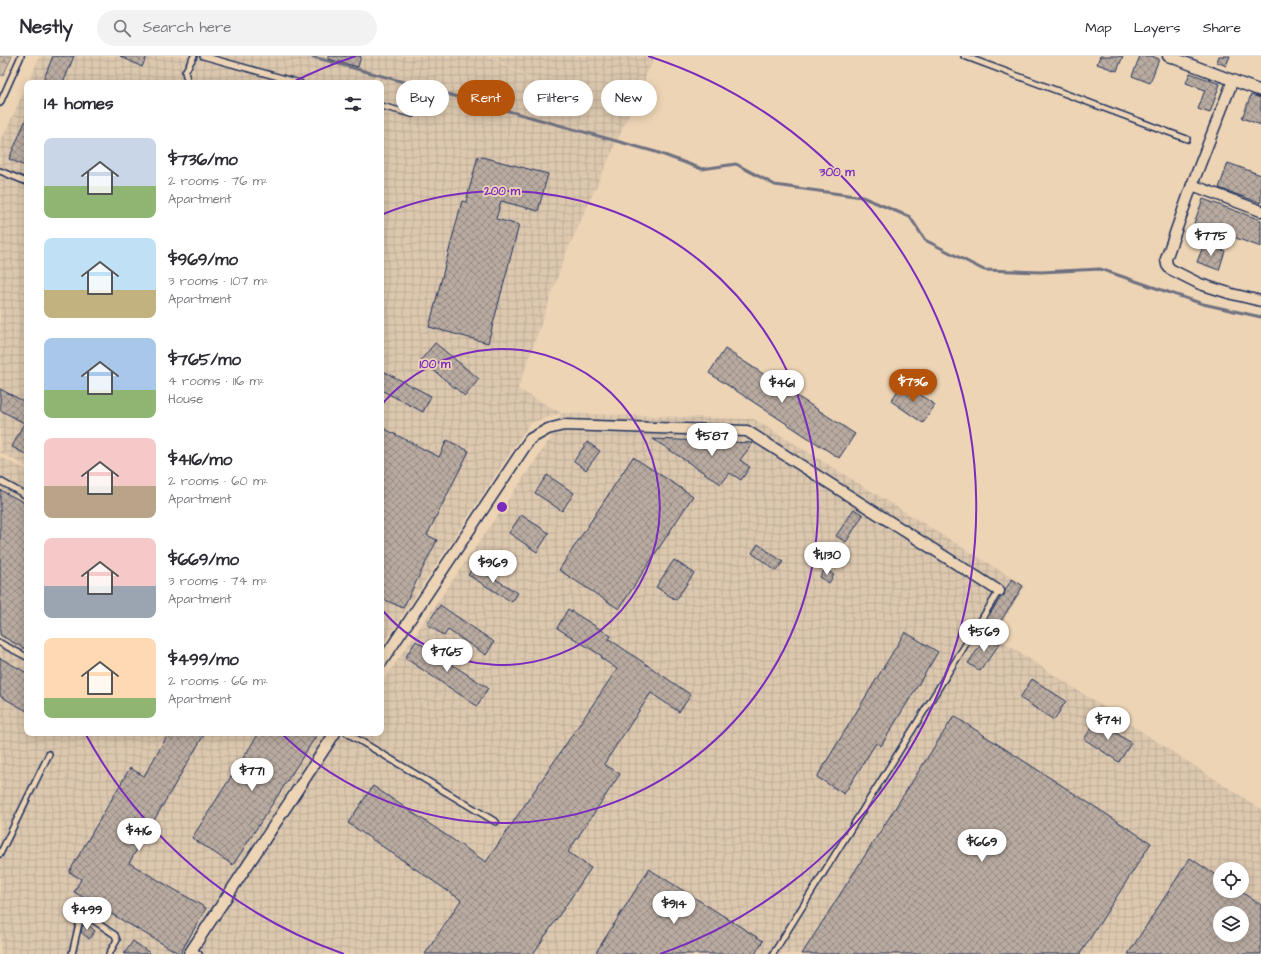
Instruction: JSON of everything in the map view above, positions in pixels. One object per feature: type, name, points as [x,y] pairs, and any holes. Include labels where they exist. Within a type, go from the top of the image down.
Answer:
[{"type":"street","points":[[1168,56],[1261,90]]},
{"type":"street","points":[[1233,80],[1192,185],[1166,259],[1167,265],[1170,269],[1200,284],[1261,301]]},
{"type":"street","points":[[1192,185],[1261,211]]},
{"type":"street","points":[[384,658],[530,439],[548,429],[564,426],[747,431],[999,591]]},
{"type":"street","points":[[193,952],[333,736]]},
{"type":"lane","points":[[0,102],[21,56]]},
{"type":"lane","points":[[187,80],[185,72],[194,56]]},
{"type":"lane","points":[[203,56],[289,80]]},
{"type":"lane","points":[[964,56],[1187,139]]},
{"type":"lane","points":[[384,107],[396,110]]},
{"type":"lane","points":[[0,171],[24,181]]},
{"type":"lane","points":[[0,481],[24,494]]},
{"type":"lane","points":[[773,954],[999,591]]},
{"type":"lane","points":[[0,643],[24,655]]},
{"type":"lane","points":[[352,736],[496,822]]},
{"type":"lane","points":[[0,854],[49,754]]},
{"type":"lane","points":[[72,954],[80,919],[87,916],[115,935],[118,940],[109,954]]},
{"type":"shaded area","points":[[40,56],[488,56],[531,80],[523,80],[523,116],[593,116],[593,114],[622,130],[566,253],[518,389],[561,413],[530,423],[384,643],[384,80],[29,80]]},
{"type":"shaded area","points":[[490,56],[655,56],[644,80],[601,80],[601,116],[628,116],[622,130],[593,114],[593,80],[533,80]]},
{"type":"shaded area","points":[[24,91],[24,465],[0,453],[0,143]]},
{"type":"shaded area","points":[[561,413],[754,419],[1025,586],[994,636],[1261,809],[1261,954],[0,954],[0,457],[24,469],[24,736],[384,736],[384,680],[550,439]]},
{"type":"green space","points":[[0,56],[12,56],[3,76],[0,74]]},
{"type":"building","points":[[53,56],[74,56],[64,80],[43,80]]},
{"type":"building","points":[[120,56],[147,56],[142,67]]},
{"type":"building","points":[[328,56],[361,56],[358,67],[328,59]]},
{"type":"building","points":[[1100,56],[1123,56],[1117,71],[1097,64]]},
{"type":"building","points":[[1140,56],[1152,56],[1159,59],[1150,83],[1132,76]]},
{"type":"building","points":[[1219,56],[1230,56],[1226,66],[1217,62]]},
{"type":"building","points":[[1190,73],[1220,84],[1210,113],[1198,109],[1205,90],[1186,83]]},
{"type":"building","points":[[1251,95],[1261,98],[1261,125],[1242,118]]},
{"type":"building","points":[[24,124],[24,166],[9,159]]},
{"type":"building","points":[[478,156],[548,174],[538,211],[501,201],[496,219],[519,225],[488,343],[429,327],[462,201],[466,202]]},
{"type":"building","points":[[1228,163],[1261,175],[1261,203],[1219,188]]},
{"type":"building","points":[[1203,199],[1261,220],[1261,247],[1194,223]]},
{"type":"building","points":[[1204,244],[1225,251],[1219,270],[1197,262]]},
{"type":"building","points":[[435,343],[479,379],[465,396],[421,360]]},
{"type":"building","points":[[725,349],[855,434],[839,458],[709,373]]},
{"type":"building","points":[[384,372],[431,396],[423,412],[384,392]]},
{"type":"building","points":[[903,383],[935,405],[923,423],[891,401]]},
{"type":"building","points":[[0,389],[24,401],[24,423],[0,410]]},
{"type":"building","points":[[24,423],[24,453],[12,447]]},
{"type":"building","points":[[384,429],[439,457],[447,440],[469,451],[427,535],[437,540],[403,608],[384,599]]},
{"type":"building","points":[[653,439],[753,443],[740,460],[750,467],[741,480],[730,473],[721,484]]},
{"type":"building","points":[[587,442],[600,451],[586,470],[574,461]]},
{"type":"building","points":[[633,457],[693,496],[619,609],[559,570]]},
{"type":"building","points":[[547,475],[574,493],[562,511],[535,493]]},
{"type":"building","points":[[0,490],[24,502],[24,648],[0,635]]},
{"type":"building","points":[[854,509],[863,515],[846,542],[836,536]]},
{"type":"building","points":[[521,515],[549,533],[537,552],[509,533]]},
{"type":"building","points":[[758,544],[783,562],[776,571],[752,553]]},
{"type":"building","points":[[674,560],[694,573],[676,600],[656,587]]},
{"type":"building","points":[[474,566],[518,593],[512,602],[468,575]]},
{"type":"building","points":[[825,569],[834,575],[829,583],[820,577]]},
{"type":"building","points":[[1012,579],[1023,586],[995,630],[984,623],[1001,597],[1004,595],[1005,590]]},
{"type":"building","points":[[440,605],[494,642],[486,655],[448,630],[444,636],[427,624]]},
{"type":"building","points":[[568,609],[611,636],[609,639],[691,695],[679,712],[651,693],[604,764],[620,774],[568,852],[591,868],[533,954],[425,954],[461,900],[348,823],[373,786],[486,862],[617,669],[601,658],[602,656],[557,628]]},
{"type":"building","points":[[905,632],[938,652],[881,746],[876,743],[844,794],[817,777]]},
{"type":"building","points":[[988,635],[1000,643],[980,671],[968,663]]},
{"type":"building","points":[[416,641],[488,688],[477,706],[405,658]]},
{"type":"building","points":[[0,658],[24,671],[24,709],[0,696]]},
{"type":"building","points":[[1032,679],[1066,701],[1054,720],[1020,698]]},
{"type":"building","points":[[954,716],[1151,843],[1080,954],[802,954]]},
{"type":"building","points":[[1097,720],[1131,743],[1119,762],[1084,739]]},
{"type":"building","points":[[167,736],[203,736],[129,863],[206,908],[180,954],[74,892],[81,879],[69,872],[130,768],[144,776]]},
{"type":"building","points":[[257,736],[316,736],[233,865],[192,838]]},
{"type":"building","points":[[1190,858],[1213,873],[1213,898],[1249,897],[1261,905],[1261,954],[1128,954]]},
{"type":"building","points":[[649,869],[763,941],[755,954],[595,954]]},
{"type":"building","points":[[86,923],[95,931],[89,939],[81,932],[82,927]]},
{"type":"building","points":[[133,941],[151,954],[124,954]]},
{"type":"waterway","points":[[310,56],[656,152],[702,169],[736,164],[775,185],[862,197],[910,217],[925,240],[984,270],[1041,272],[1100,269],[1203,304],[1261,317]]}]
